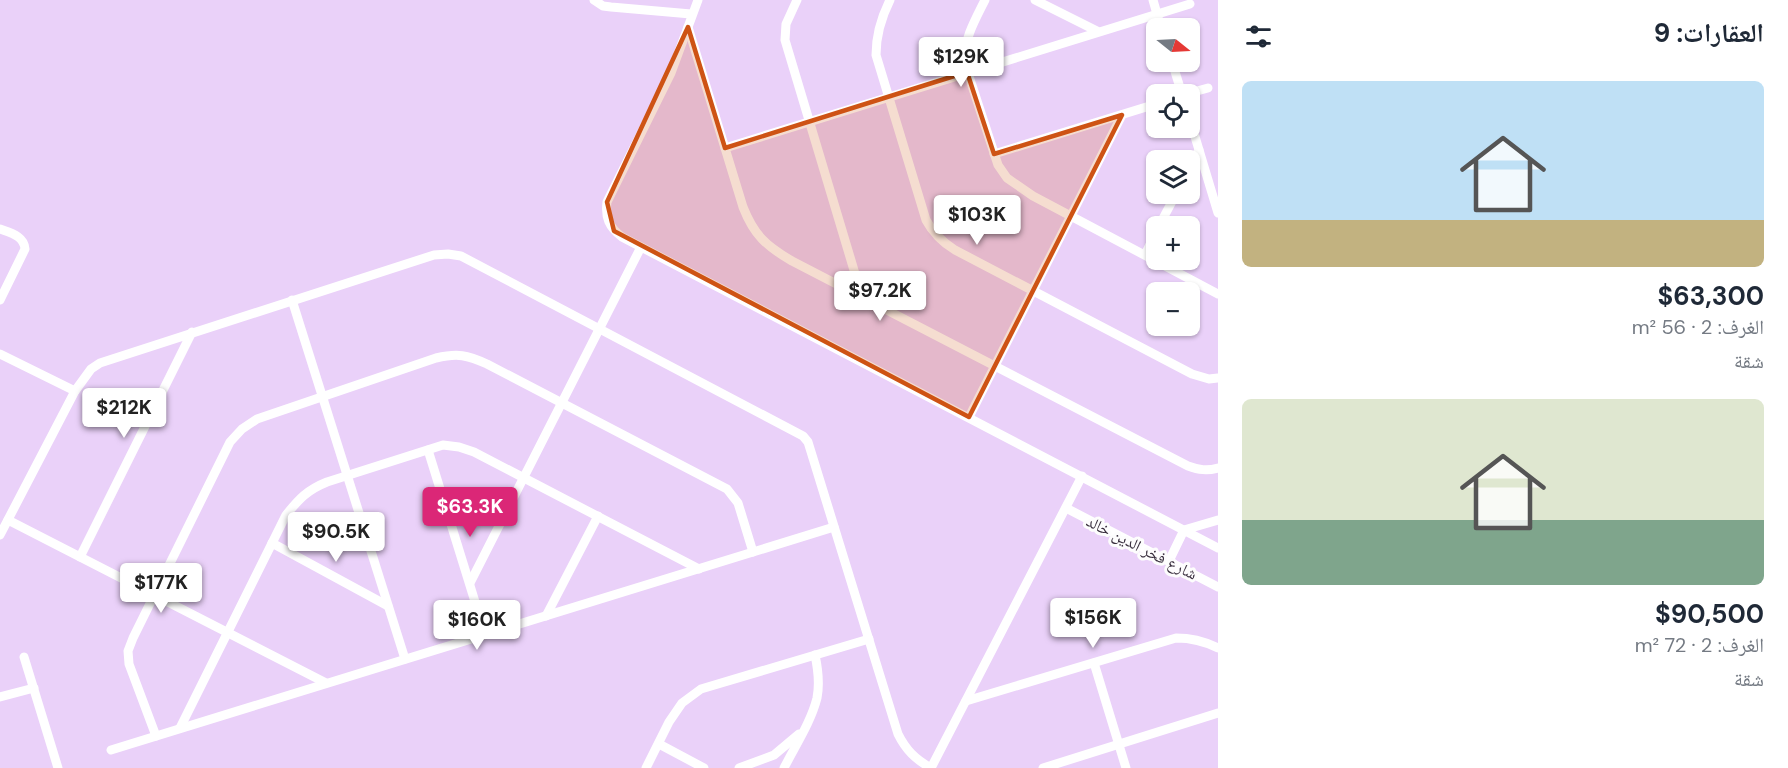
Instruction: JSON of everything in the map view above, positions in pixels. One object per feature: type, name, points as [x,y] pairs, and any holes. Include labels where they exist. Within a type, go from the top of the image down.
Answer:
[{"type":"street","points":[[594,0],[603,6],[692,14]]},
{"type":"street","name":"شارع فخر الدين خالد","points":[[698,0],[671,73],[606,202],[608,222],[614,231],[1218,548]]},
{"type":"street","points":[[797,0],[786,24],[785,40],[861,297]]},
{"type":"street","points":[[890,0],[876,39],[876,55],[923,213],[933,232],[943,243],[955,250],[1192,374],[1209,379],[1218,378]]},
{"type":"street","points":[[985,0],[970,28],[965,44],[964,61],[998,165],[1007,178],[1020,188],[1218,294]]},
{"type":"street","points":[[1035,0],[1097,31]]},
{"type":"street","points":[[1153,0],[1158,18]]},
{"type":"street","points":[[725,148],[1190,4]]},
{"type":"street","points":[[688,27],[750,224],[761,240],[792,261],[1188,466],[1198,470],[1218,468]]},
{"type":"street","points":[[1200,90],[1208,88]]},
{"type":"street","points":[[994,154],[1146,107]]},
{"type":"street","points":[[969,417],[1122,115]]},
{"type":"street","points":[[1195,138],[1198,150]]},
{"type":"street","points":[[1200,156],[1218,213]]},
{"type":"street","points":[[0,229],[21,238],[25,244],[24,254],[3,288],[0,300]]},
{"type":"street","points":[[470,583],[641,247]]},
{"type":"street","points":[[0,535],[75,391],[91,369],[100,363],[434,255],[461,256],[804,436],[808,442],[897,734],[905,748],[917,760],[931,768],[1082,476]]},
{"type":"street","points":[[292,300],[405,659]]},
{"type":"street","points":[[81,557],[192,332]]},
{"type":"street","points":[[0,354],[75,391]]},
{"type":"street","points":[[156,736],[129,664],[128,651],[230,442],[242,429],[257,419],[436,358],[453,354],[469,356],[488,364],[728,489],[738,503],[753,552]]},
{"type":"street","points":[[180,728],[286,515],[298,500],[312,488],[428,450],[444,446],[459,447],[474,452],[699,568]]},
{"type":"street","points":[[428,450],[485,634]]},
{"type":"street","name":"شارع فخر الدين خالد","points":[[1066,508],[1218,587]]},
{"type":"street","points":[[546,616],[598,516]]},
{"type":"street","points":[[8,520],[326,683]]},
{"type":"street","points":[[1169,561],[1184,530],[1218,520]]},
{"type":"street","points":[[111,750],[834,527]]},
{"type":"street","points":[[272,543],[388,606]]},
{"type":"street","points":[[966,701],[1176,638],[1192,638],[1218,648]]},
{"type":"street","points":[[646,768],[669,722],[682,703],[701,689],[869,639]]},
{"type":"street","points":[[784,768],[817,697],[819,676],[815,655]]},
{"type":"street","points":[[24,657],[56,767]]},
{"type":"street","points":[[1094,663],[1126,768]]},
{"type":"street","points":[[0,697],[34,688]]},
{"type":"street","points":[[1043,768],[1218,713]]},
{"type":"street","points":[[740,768],[774,755],[802,732]]},
{"type":"street","points":[[659,744],[704,768]]},
{"type":"highlighted area","points":[[688,27],[725,148],[967,72],[994,154],[1122,115],[969,417],[614,231],[607,202]]}]
